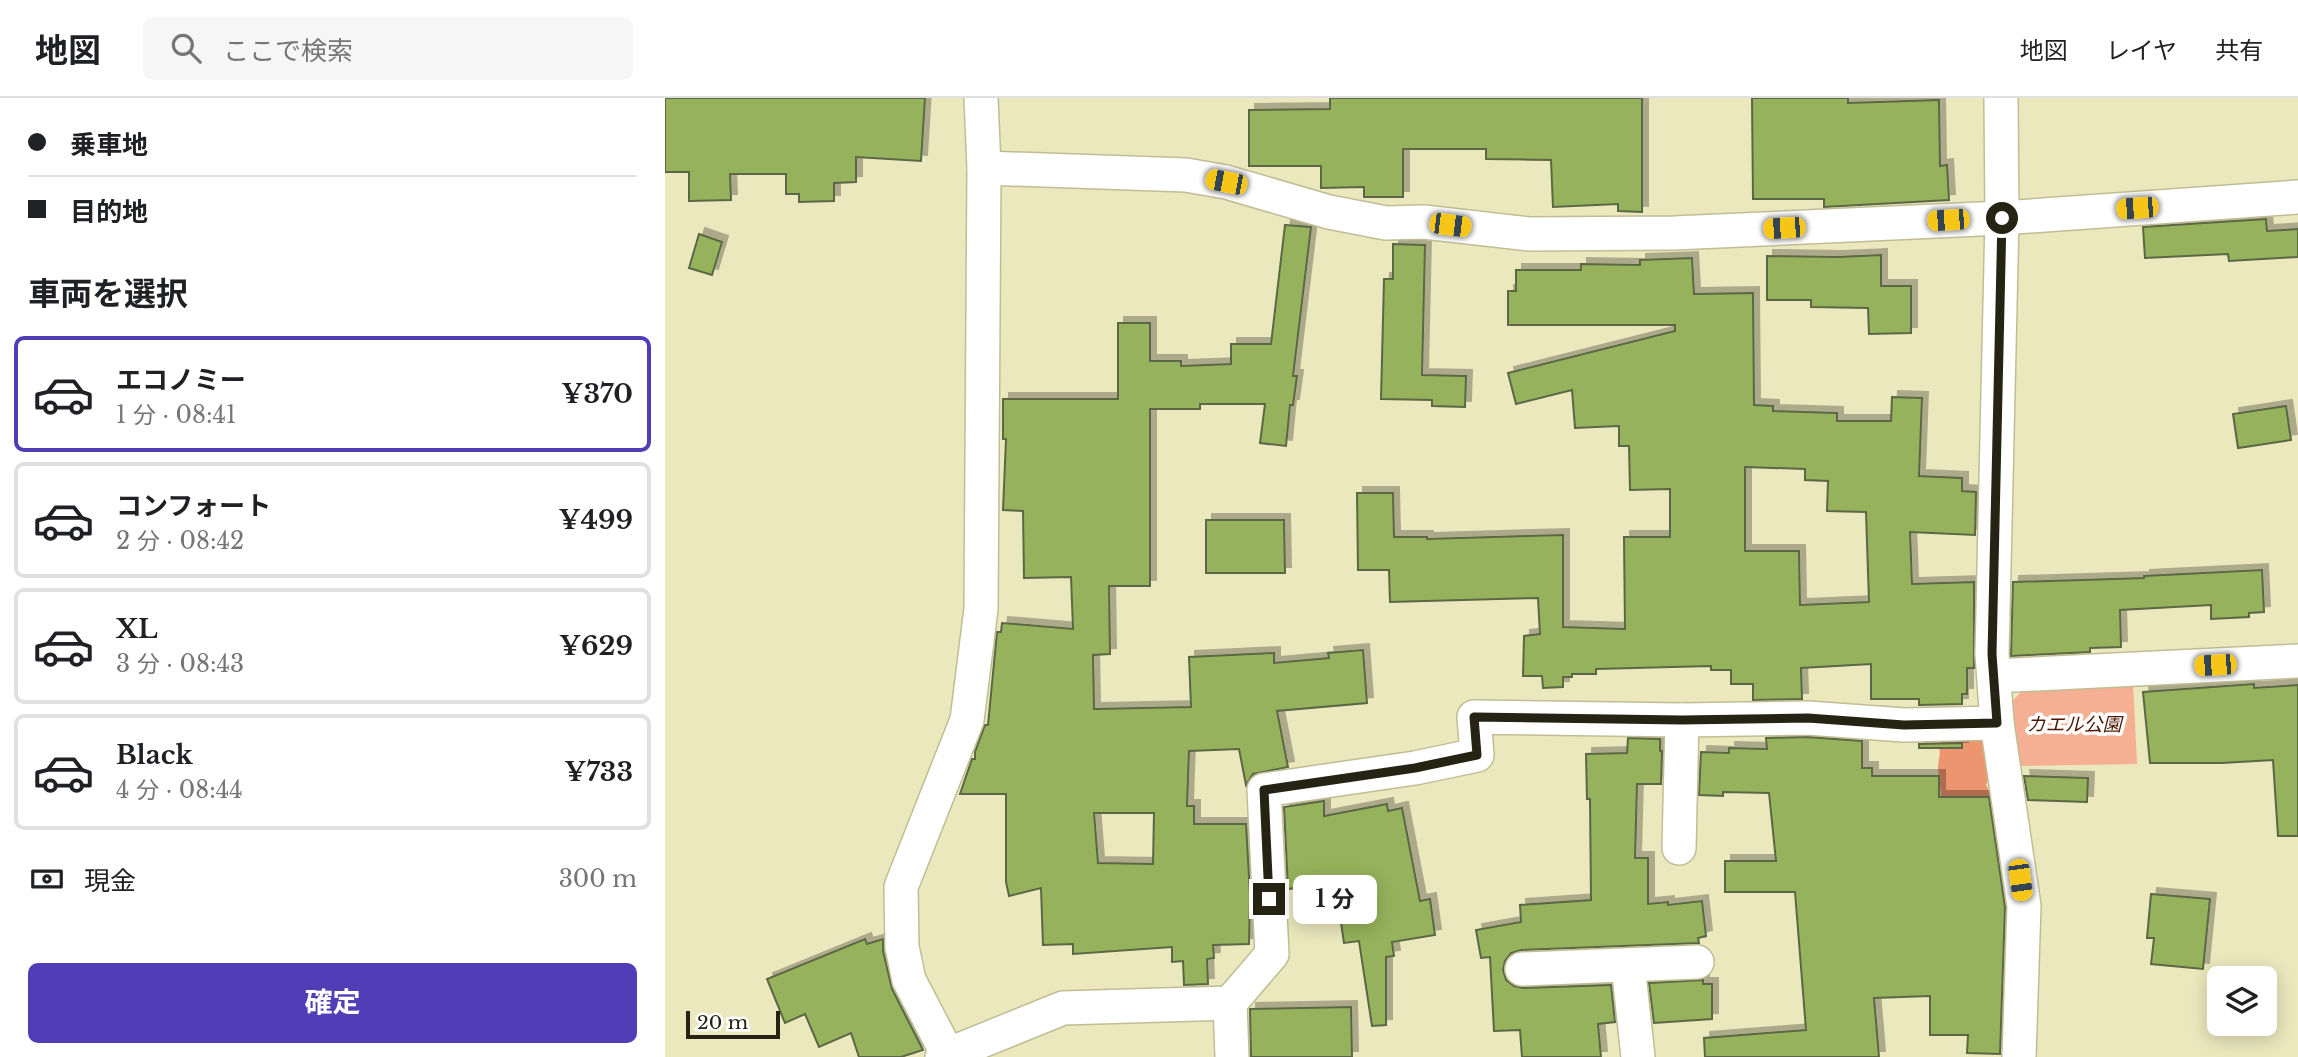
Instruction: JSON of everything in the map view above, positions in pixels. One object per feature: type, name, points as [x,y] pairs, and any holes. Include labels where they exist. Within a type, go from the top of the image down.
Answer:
[{"type":"street","points":[[981,98],[981,609],[967,720],[901,887],[902,947],[909,980],[946,1056],[1063,1008],[1230,1003]]},
{"type":"street","points":[[2001,98],[2002,218],[1992,654],[1997,723],[2024,906],[2019,1057]]},
{"type":"street","points":[[983,168],[1186,175],[1226,182],[1329,212],[1387,223],[1424,222],[1529,234],[1674,233],[2002,218],[2298,197]]},
{"type":"street","points":[[1994,676],[2298,661]]},
{"type":"street","points":[[1232,1057],[1230,1003],[1272,954],[1264,790],[1415,768],[1477,755],[1474,717],[1682,720],[1808,718],[1904,725],[1997,723]]},
{"type":"street","points":[[1679,848],[1682,720]]},
{"type":"street","points":[[1522,969],[1697,962]]},
{"type":"street","points":[[1628,965],[1638,1057]]},
{"type":"green space","name":"カエル公園","points":[[2133,681],[2137,764],[2012,766],[2012,701],[2029,684]]},
{"type":"shaded area","points":[[1983,728],[1992,771],[1986,785],[1996,804],[1987,822],[1941,799],[1938,769],[1939,745],[1946,738]]},
{"type":"building","points":[[665,98],[925,98],[921,161],[856,157],[856,182],[834,183],[834,201],[799,202],[799,194],[786,194],[786,174],[730,174],[731,200],[689,201],[689,172],[665,172]]},
{"type":"building","points":[[1330,98],[1642,98],[1642,212],[1618,211],[1618,204],[1553,207],[1551,160],[1486,159],[1486,149],[1403,149],[1403,197],[1364,197],[1364,187],[1321,188],[1321,166],[1249,166],[1249,110],[1330,109]]},
{"type":"building","points":[[1752,98],[1848,98],[1848,103],[1939,100],[1940,166],[1947,165],[1949,200],[1824,207],[1824,199],[1753,199]]},
{"type":"building","points":[[2266,219],[2267,231],[2298,229],[2298,257],[2229,261],[2228,254],[2145,258],[2143,227]]},
{"type":"building","points":[[1285,225],[1311,227],[1293,376],[1297,376],[1293,405],[1290,405],[1286,446],[1260,443],[1265,404],[1200,404],[1200,409],[1150,409],[1150,586],[1109,586],[1110,654],[1093,655],[1094,709],[1191,707],[1189,657],[1274,653],[1274,663],[1329,658],[1328,653],[1363,650],[1367,703],[1277,711],[1288,767],[1253,774],[1246,785],[1239,749],[1189,751],[1187,806],[1194,806],[1194,824],[1246,824],[1250,895],[1249,944],[1213,945],[1214,958],[1207,959],[1208,984],[1184,985],[1183,961],[1172,962],[1172,947],[1073,954],[1073,944],[1043,945],[1041,888],[1009,896],[1006,882],[1006,794],[960,794],[972,759],[975,759],[985,725],[988,725],[997,632],[1001,632],[1002,623],[1073,629],[1071,577],[1024,578],[1023,511],[1003,510],[1006,439],[1003,439],[1003,399],[1118,399],[1118,323],[1150,323],[1150,361],[1181,361],[1181,366],[1231,364],[1231,344],[1271,344]],"holes":[[[1094,813],[1154,813],[1153,864],[1098,863]]]},
{"type":"building","points":[[699,234],[722,242],[712,275],[689,268]]},
{"type":"building","points":[[1393,244],[1425,245],[1422,375],[1466,376],[1465,407],[1432,406],[1432,400],[1381,399],[1384,279],[1393,279]]},
{"type":"building","points":[[1881,255],[1881,286],[1911,286],[1911,333],[1869,334],[1868,308],[1811,307],[1811,300],[1767,300],[1767,256]]},
{"type":"building","points":[[1692,258],[1694,294],[1753,293],[1754,405],[1773,406],[1773,411],[1837,413],[1837,421],[1891,421],[1892,397],[1922,398],[1919,476],[1962,478],[1962,491],[1976,492],[1975,535],[1910,532],[1912,584],[1974,582],[1974,668],[1967,668],[1967,694],[1962,694],[1962,704],[1919,705],[1919,699],[1871,699],[1871,664],[1801,668],[1802,699],[1753,700],[1753,684],[1731,684],[1731,670],[1711,670],[1711,666],[1596,669],[1596,674],[1572,674],[1572,677],[1563,677],[1563,687],[1543,688],[1542,676],[1523,676],[1524,636],[1540,634],[1538,598],[1390,602],[1389,570],[1358,570],[1357,493],[1393,493],[1394,537],[1427,539],[1563,535],[1563,627],[1625,629],[1624,537],[1670,537],[1670,489],[1630,490],[1629,446],[1619,446],[1619,426],[1575,428],[1572,390],[1516,404],[1508,373],[1675,331],[1675,325],[1508,325],[1508,291],[1516,291],[1516,270],[1581,270],[1581,264],[1640,265],[1640,260]],"holes":[[[1745,467],[1805,469],[1805,480],[1828,481],[1827,511],[1866,512],[1869,602],[1800,605],[1799,551],[1745,551]]]},
{"type":"building","points":[[2286,406],[2291,440],[2238,448],[2233,414]]},
{"type":"building","points":[[1206,520],[1284,520],[1285,573],[1206,573]]},
{"type":"building","points":[[2262,570],[2264,612],[2249,613],[2249,617],[2211,619],[2211,605],[2120,610],[2121,647],[2090,648],[2090,652],[2011,656],[2013,582],[2144,578]]},
{"type":"building","points":[[2254,684],[2254,688],[2298,685],[2298,836],[2278,836],[2273,760],[2150,763],[2143,692]]},
{"type":"building","points":[[1807,737],[1862,741],[1862,768],[1872,768],[1872,776],[1939,776],[1939,797],[1989,797],[2005,907],[2000,1054],[1967,1053],[1968,1035],[1930,1035],[1930,996],[1874,998],[1879,1057],[1705,1057],[1704,1038],[1806,1030],[1795,892],[1725,892],[1725,861],[1776,861],[1769,793],[1723,792],[1723,796],[1699,795],[1701,752],[1729,753],[1729,748],[1767,749],[1766,738]]},
{"type":"building","points":[[1628,738],[1660,739],[1662,751],[1661,784],[1637,784],[1635,858],[1648,858],[1648,904],[1668,902],[1668,905],[1702,901],[1706,936],[1698,938],[1699,943],[1521,950],[1511,953],[1503,970],[1506,980],[1514,986],[1611,985],[1615,1022],[1598,1024],[1601,1057],[1522,1057],[1520,1030],[1494,1031],[1490,957],[1481,958],[1476,930],[1521,922],[1520,905],[1591,900],[1590,799],[1587,799],[1586,754],[1627,753]]},
{"type":"building","points":[[1962,743],[1962,748],[1919,748],[1919,744]]},
{"type":"building","points":[[2024,776],[2088,778],[2087,802],[2028,800]]},
{"type":"building","points":[[1324,801],[1324,816],[1387,804],[1388,811],[1402,808],[1420,901],[1430,899],[1435,935],[1392,942],[1394,956],[1386,957],[1386,1025],[1372,1026],[1359,941],[1344,943],[1335,882],[1288,889],[1284,807]]},
{"type":"building","points":[[2151,894],[2210,899],[2203,969],[2151,964],[2154,938],[2147,938]]},
{"type":"building","points":[[865,939],[867,944],[883,939],[883,951],[892,989],[923,1050],[901,1057],[859,1057],[851,1033],[819,1047],[805,1014],[785,1023],[767,979]]},
{"type":"building","points":[[1703,980],[1703,984],[1712,984],[1712,1019],[1654,1023],[1649,983]]},
{"type":"building","points":[[1351,1007],[1352,1057],[1251,1057],[1250,1009]]},
{"type":"route","points":[[1269,899],[1264,790],[1415,768],[1477,755],[1474,717],[1682,720],[1808,718],[1904,725],[1997,723],[1992,654],[2002,218]]}]
